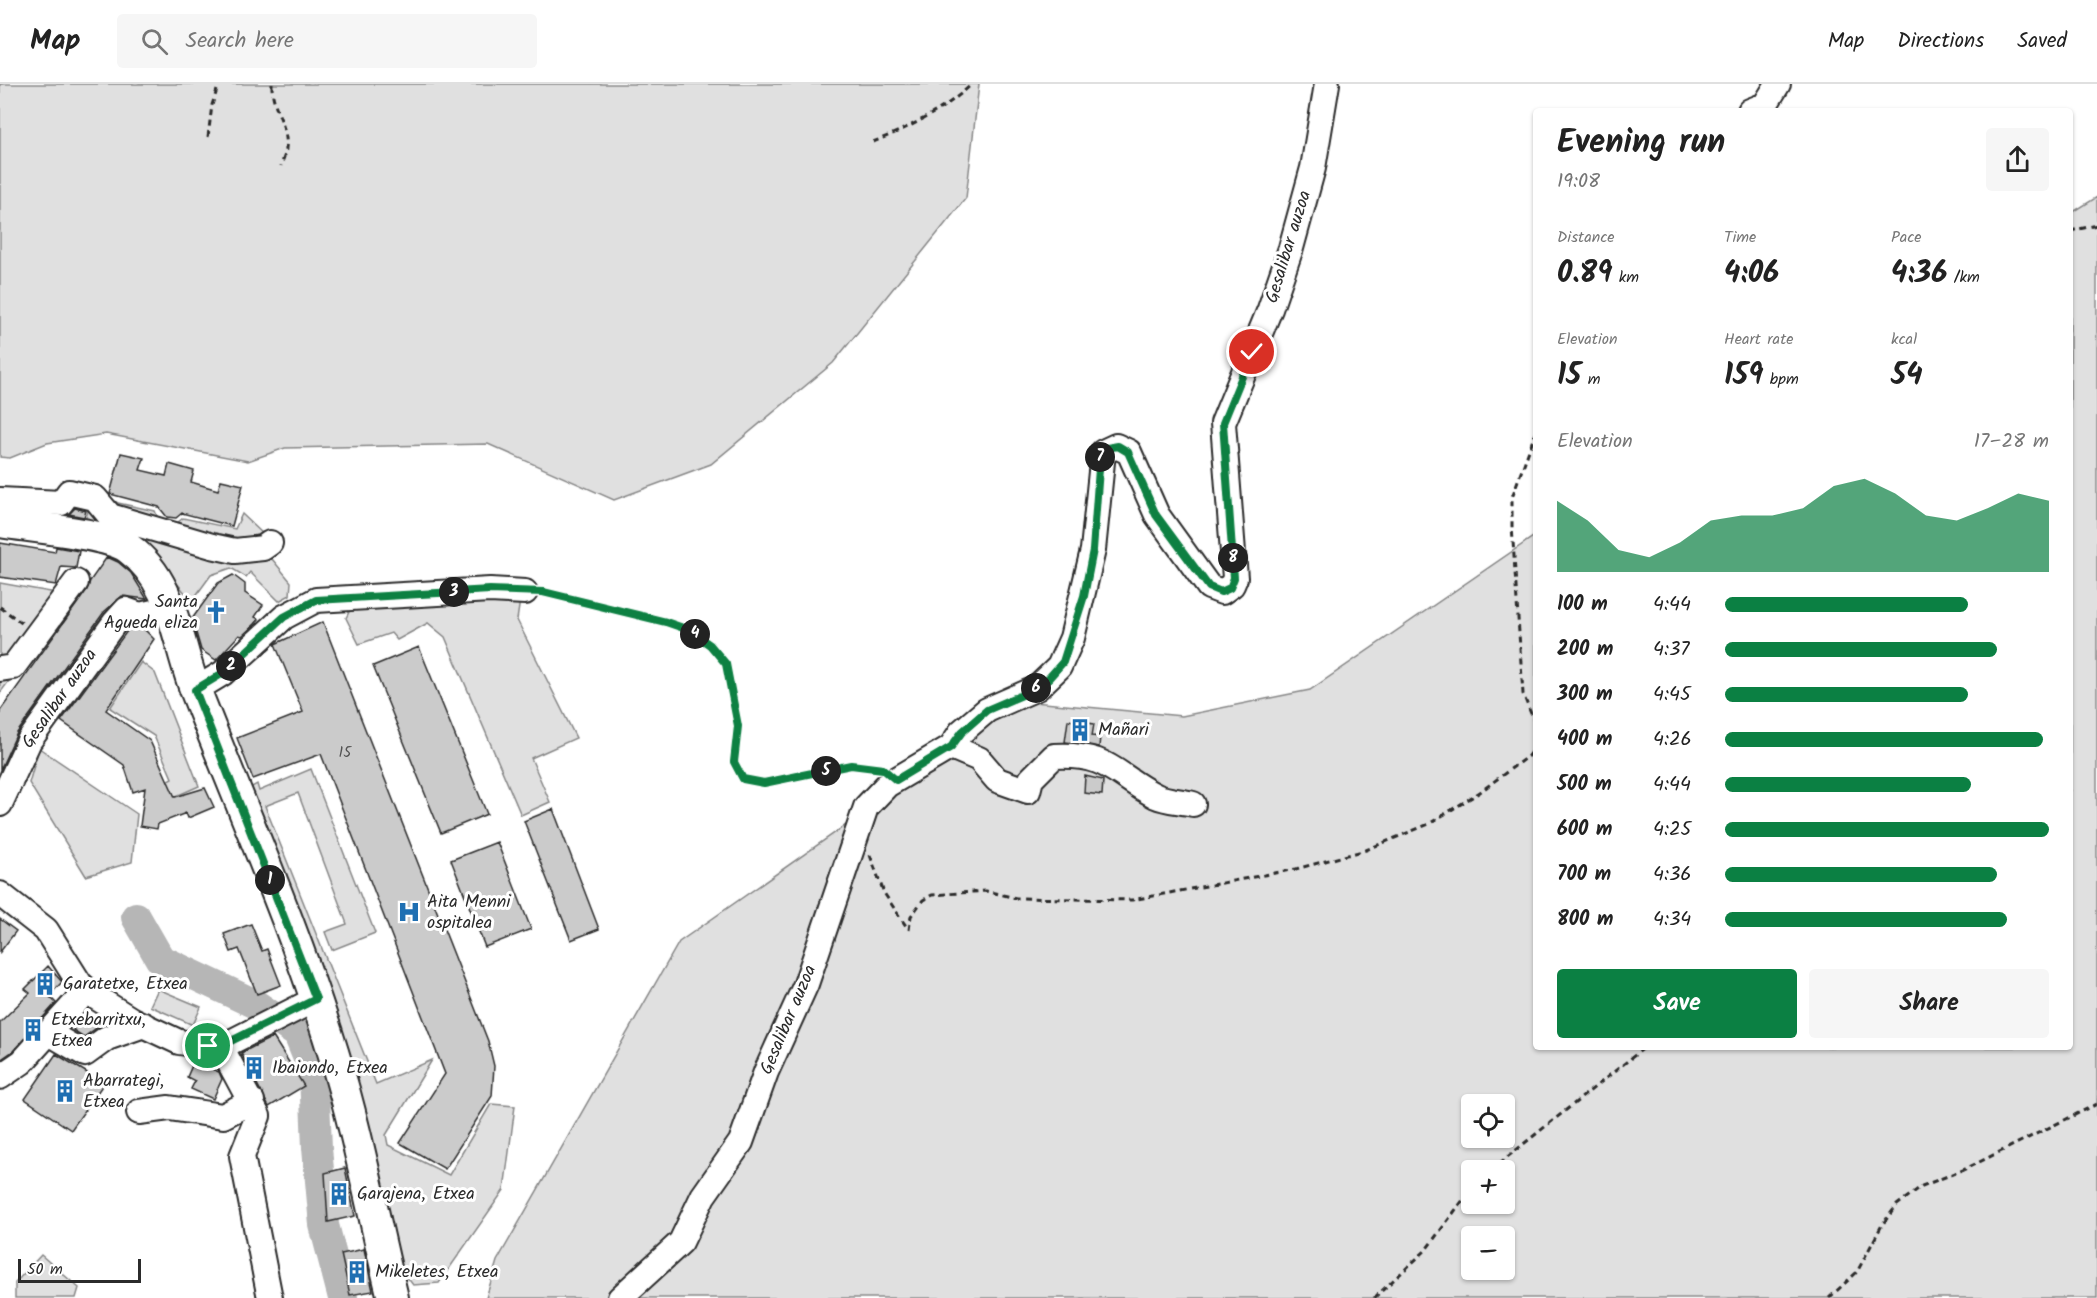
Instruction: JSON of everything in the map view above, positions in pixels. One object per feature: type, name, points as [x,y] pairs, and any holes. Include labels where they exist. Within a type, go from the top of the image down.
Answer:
[{"type":"main road","points":[[0,522],[85,535],[128,548],[158,581],[171,608],[182,654],[305,1005],[334,1055],[393,1298]]},
{"type":"street","name":"Gesalibar auzoa","points":[[620,1298],[681,1242],[703,1196],[741,1142],[766,1072],[806,984],[861,816],[878,793],[951,747],[962,732],[987,710],[1037,687],[1053,675],[1063,662],[1084,596],[1096,526],[1100,455],[1107,448],[1118,446],[1128,452],[1156,515],[1209,587],[1221,592],[1232,585],[1234,578],[1223,423],[1270,309],[1291,248],[1313,168],[1327,84]]},
{"type":"street","points":[[1758,108],[1765,105],[1778,84]]},
{"type":"street","points":[[0,500],[61,503],[69,492],[95,498],[110,516],[212,546],[235,551],[263,548],[270,543]]},
{"type":"street","points":[[0,669],[13,667],[76,582]]},
{"type":"street","points":[[195,690],[223,673],[284,617],[316,600],[490,590],[525,592]]},
{"type":"street","name":"Gesalibar auzoa","points":[[0,804],[29,741],[115,621],[126,610],[141,615],[171,608]]},
{"type":"street","points":[[951,747],[979,759],[997,780],[1028,791],[1031,779],[1041,766],[1054,756],[1079,755],[1099,760],[1118,769],[1157,796],[1192,804]]},
{"type":"street","points":[[0,894],[46,930],[87,990],[144,1025],[179,1042],[220,1045],[305,1005]]},
{"type":"street","points":[[0,1077],[22,1062],[87,990]]},
{"type":"street","points":[[49,1033],[85,1054],[107,1038],[144,1025]]},
{"type":"street","points":[[220,1045],[255,1108],[242,1156],[270,1298]]},
{"type":"street","points":[[139,1112],[170,1108],[223,1116],[255,1108]]},
{"type":"path","points":[[208,137],[212,105],[219,84]]},
{"type":"path","points":[[272,84],[271,100],[280,120],[287,147],[281,166]]},
{"type":"path","points":[[873,142],[904,130],[954,101],[972,84]]},
{"type":"path","points":[[2073,230],[2097,225]]},
{"type":"path","points":[[1533,439],[1512,497],[1523,694],[1533,719]]},
{"type":"path","points":[[525,592],[543,592],[646,617],[689,630],[710,645],[726,664],[738,726],[734,762],[743,779],[764,783],[851,765],[883,769],[896,780]]},
{"type":"path","points":[[0,607],[37,634]]},
{"type":"path","points":[[869,850],[884,893],[909,930],[911,916],[923,900],[933,895],[987,891],[1016,898],[1132,900],[1296,869],[1366,850],[1419,828],[1480,792],[1528,756],[1533,749]]},
{"type":"path","points":[[1504,1160],[1641,1050]]},
{"type":"path","points":[[1829,1298],[1857,1272],[1882,1225],[1897,1205],[1922,1186],[1963,1170],[2097,1104]]},
{"type":"path","points":[[1374,1298],[1425,1251],[1461,1203]]},
{"type":"shaded area","points":[[0,84],[979,84],[966,198],[833,363],[711,464],[614,500],[488,444],[285,448],[248,461],[106,434],[47,443],[10,458],[0,457]]},
{"type":"shaded area","points":[[2097,197],[2097,1298],[486,1298],[497,1261],[679,942],[1023,701],[1182,716],[1310,690],[1533,537],[1533,1050],[2073,1050],[2073,212]]},
{"type":"shaded area","points":[[105,494],[118,503],[155,511],[161,525],[170,529],[183,518],[235,529],[242,514],[265,536],[263,548],[291,582],[290,595],[279,601],[250,572],[246,577],[231,568],[211,575],[192,601],[148,549],[84,524],[88,511],[105,510]]},
{"type":"shaded area","points":[[0,583],[73,596],[0,693]]},
{"type":"shaded area","points":[[520,600],[517,620],[576,738],[531,758],[550,802],[521,815],[445,637],[428,623],[397,640],[391,633],[359,644],[346,618],[353,604]]},
{"type":"shaded area","points":[[141,662],[155,673],[199,786],[165,801],[163,783],[172,778],[154,736],[110,708]]},
{"type":"shaded area","points":[[39,748],[137,814],[132,862],[86,876],[29,783]]},
{"type":"shaded area","points":[[311,769],[375,933],[332,950],[325,932],[347,924],[298,793],[265,806],[376,1084],[432,1060],[386,1135],[388,1145],[449,1175],[491,1104],[515,1106],[504,1190],[439,1283],[413,1285],[397,1264],[368,1119],[320,971],[248,789],[257,784],[259,791]]},
{"type":"shaded area","points":[[158,989],[201,1007],[193,1025],[150,1006]]},
{"type":"shaded area","points":[[41,1255],[79,1288],[76,1298],[15,1298],[15,1283]]},
{"type":"building","points":[[121,453],[144,458],[140,470],[166,476],[169,464],[194,471],[191,482],[218,490],[221,480],[243,485],[232,526],[182,513],[176,518],[167,517],[159,507],[110,494]]},
{"type":"building","points":[[75,508],[86,511],[84,517],[69,514]]},
{"type":"building","points":[[0,543],[55,552],[56,547],[79,551],[76,568],[61,567],[56,585],[0,577]]},
{"type":"building","points":[[107,557],[118,562],[131,573],[147,599],[122,596],[104,612],[17,733],[0,770],[0,711],[87,590],[90,581]]},
{"type":"building","name":"Santa Agueda eliza","points":[[233,575],[245,584],[245,593],[263,605],[255,617],[259,619],[255,624],[242,636],[239,635],[216,660],[201,650],[192,619],[218,583]]},
{"type":"building","name":"Aita Menni ospitalea","points":[[323,622],[488,1041],[494,1066],[492,1096],[445,1169],[400,1143],[445,1074],[321,754],[253,779],[237,738],[303,712],[275,644]]},
{"type":"building","points":[[130,627],[144,629],[154,639],[106,710],[150,741],[175,797],[205,788],[214,807],[188,818],[186,813],[158,824],[157,829],[140,826],[145,788],[133,792],[124,765],[61,721]]},
{"type":"building","points":[[419,647],[487,814],[441,833],[373,666]]},
{"type":"building","name":"Mañari","points":[[1068,720],[1094,724],[1092,736],[1100,737],[1099,747],[1065,742]]},
{"type":"building","points":[[1085,776],[1103,780],[1102,795],[1084,793]]},
{"type":"building","points":[[553,809],[599,929],[571,940],[524,821]]},
{"type":"building","points":[[497,842],[531,929],[485,947],[451,860]]},
{"type":"building","points":[[0,919],[16,931],[0,952]]},
{"type":"building","points":[[251,924],[262,951],[267,949],[281,985],[257,994],[239,949],[231,952],[224,934]]},
{"type":"building","points":[[48,966],[62,982],[49,996],[56,1003],[13,1051],[0,1060],[0,1022],[30,993],[25,989]]},
{"type":"building","points":[[85,1013],[99,1026],[84,1037],[73,1030]]},
{"type":"building","name":"Ibaiondo, Etxea","points":[[273,1037],[304,1086],[269,1107],[241,1053]]},
{"type":"building","name":"Abarrategi, Etxea","points":[[56,1054],[104,1083],[71,1130],[25,1099]]},
{"type":"building","points":[[194,1061],[219,1072],[222,1079],[213,1099],[191,1089],[195,1081],[187,1077]]},
{"type":"building","name":"Garajena, Etxea","points":[[345,1168],[355,1216],[328,1222],[325,1173]]},
{"type":"building","name":"Mikeletes, Etxea","points":[[364,1249],[373,1291],[350,1295],[341,1254]]},
{"type":"waterway","points":[[136,917],[160,959],[255,1004],[298,1034],[314,1073],[317,1148],[324,1225],[343,1298]]},
{"type":"place","name":"Santa Agueda eliza","points":[[216,612]]},
{"type":"place","name":"Mañari","points":[[1080,730]]},
{"type":"place","name":"Aita Menni ospitalea","points":[[409,912]]},
{"type":"place","name":"Garatetxe, Etxea","points":[[45,984]]},
{"type":"place","name":"Etxebarritxu, Etxea","points":[[33,1030]]},
{"type":"place","name":"Ibaiondo, Etxea","points":[[254,1068]]},
{"type":"place","name":"Abarrategi, Etxea","points":[[65,1091]]},
{"type":"place","name":"Garajena, Etxea","points":[[339,1194]]},
{"type":"place","name":"Mikeletes, Etxea","points":[[357,1272]]},
{"type":"route","points":[[208,1046],[229,1042],[316,999],[244,810],[195,690],[223,673],[269,628],[284,617],[316,600],[490,590],[543,592],[615,608],[689,630],[710,645],[726,664],[738,726],[734,762],[743,779],[764,783],[851,765],[883,769],[882,771],[896,780],[951,747],[968,725],[987,710],[1029,692],[1047,680],[1063,662],[1084,596],[1096,526],[1100,455],[1107,448],[1118,446],[1128,452],[1156,515],[1209,587],[1221,592],[1230,588],[1234,578],[1223,423],[1252,352]]}]
